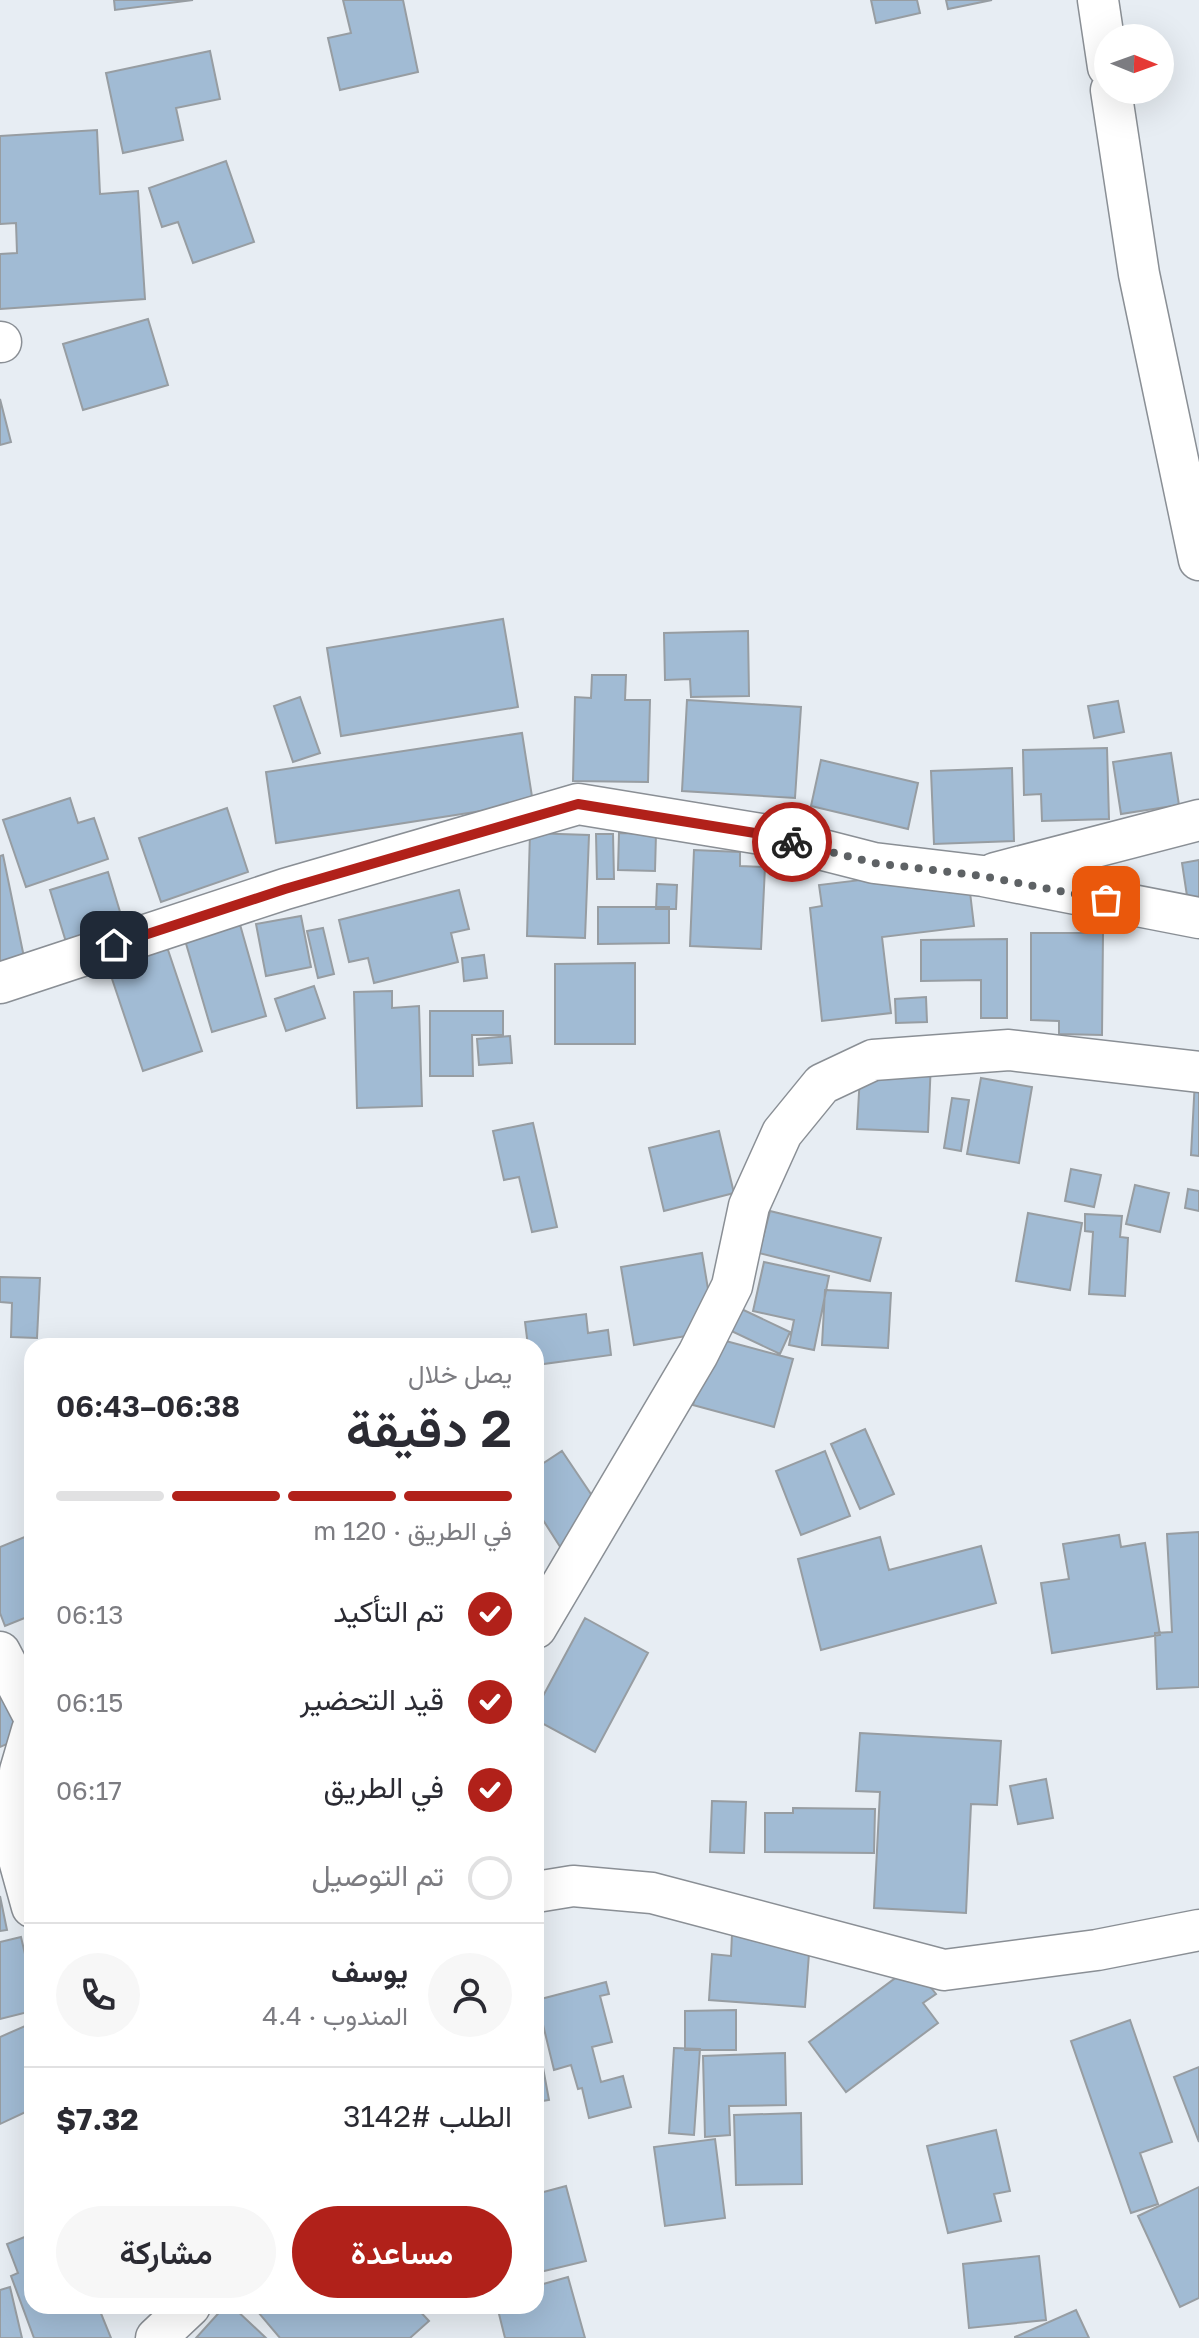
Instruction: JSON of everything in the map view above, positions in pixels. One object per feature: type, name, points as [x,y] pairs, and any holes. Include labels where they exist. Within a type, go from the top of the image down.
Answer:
[{"type":"street","points":[[1098,0],[1102,24]]},
{"type":"street","points":[[1113,104],[1139,274],[1199,560]]},
{"type":"street","points":[[0,983],[285,889],[578,804],[761,834],[874,863],[983,876],[1199,918]]},
{"type":"street","points":[[983,876],[1199,820]]},
{"type":"street","points":[[544,1614],[698,1354],[732,1286],[749,1206],[782,1133],[822,1084],[873,1060],[1009,1050],[1199,1072]]},
{"type":"street","points":[[0,1652],[24,1698]]},
{"type":"street","points":[[24,1757],[10,1814],[24,1878]]},
{"type":"street","points":[[544,1891],[573,1886],[652,1893],[944,1970],[1097,1950],[1199,1930]]},
{"type":"street","points":[[156,2338],[182,2314]]},
{"type":"building","points":[[114,0],[193,0],[115,10]]},
{"type":"building","points":[[343,0],[403,0],[418,72],[340,90],[328,38],[351,33]]},
{"type":"building","points":[[871,0],[917,0],[920,13],[876,23]]},
{"type":"building","points":[[946,0],[992,0],[948,9]]},
{"type":"building","points":[[210,51],[220,99],[176,108],[183,140],[123,153],[106,73]]},
{"type":"building","points":[[97,130],[100,194],[138,191],[145,299],[0,309],[0,254],[17,253],[16,223],[0,224],[0,136]]},
{"type":"building","points":[[226,161],[254,242],[193,263],[178,222],[162,227],[149,188]]},
{"type":"building","points":[[148,319],[168,385],[83,410],[63,344]]},
{"type":"building","points":[[0,399],[11,442],[0,445]]},
{"type":"building","points":[[503,619],[518,707],[341,736],[327,648]]},
{"type":"building","points":[[748,631],[749,696],[691,697],[690,679],[665,680],[664,633]]},
{"type":"building","points":[[592,675],[626,675],[625,700],[650,700],[648,782],[573,781],[575,697],[591,698]]},
{"type":"building","points":[[300,697],[320,753],[293,762],[274,706]]},
{"type":"building","points":[[687,700],[801,707],[795,798],[682,791]]},
{"type":"building","points":[[1118,701],[1124,732],[1094,738],[1088,706]]},
{"type":"building","points":[[522,733],[533,803],[276,843],[266,772]]},
{"type":"building","points":[[1107,748],[1109,819],[1042,821],[1041,794],[1024,795],[1023,750]]},
{"type":"building","points":[[1171,753],[1179,805],[1121,814],[1113,762]]},
{"type":"building","points":[[821,760],[918,783],[908,829],[811,806]]},
{"type":"building","points":[[1012,768],[1014,841],[934,844],[931,771]]},
{"type":"building","points":[[70,798],[78,823],[94,818],[108,859],[26,887],[3,820]]},
{"type":"building","points":[[227,808],[248,872],[161,902],[139,838]]},
{"type":"building","points":[[530,833],[589,835],[585,938],[527,936]]},
{"type":"building","points":[[619,833],[656,834],[655,871],[618,870]]},
{"type":"building","points":[[596,834],[613,834],[614,879],[597,879]]},
{"type":"building","points":[[694,850],[740,852],[740,866],[765,867],[761,949],[690,946]]},
{"type":"building","points":[[3,855],[26,967],[0,972],[0,856]]},
{"type":"building","points":[[1199,860],[1199,907],[1189,909],[1182,863]]},
{"type":"building","points":[[967,867],[974,926],[882,937],[891,1013],[822,1021],[810,908],[822,906],[819,885]]},
{"type":"building","points":[[108,872],[124,925],[66,942],[50,890]]},
{"type":"building","points":[[657,884],[677,885],[676,909],[656,909]]},
{"type":"building","points":[[459,890],[469,929],[451,933],[458,962],[374,983],[368,958],[349,962],[339,920]]},
{"type":"building","points":[[598,907],[669,907],[669,943],[598,944]]},
{"type":"building","points":[[237,914],[266,1016],[212,1032],[182,930]]},
{"type":"building","points":[[301,916],[311,967],[266,976],[256,924]]},
{"type":"building","points":[[323,928],[334,974],[318,978],[307,931]]},
{"type":"building","points":[[1031,933],[1103,933],[1102,1035],[1059,1034],[1059,1021],[1031,1020]]},
{"type":"building","points":[[1007,939],[1007,1018],[981,1018],[981,980],[921,981],[921,940]]},
{"type":"building","points":[[166,944],[202,1051],[143,1071],[107,964]]},
{"type":"building","points":[[484,955],[487,978],[464,981],[462,958]]},
{"type":"building","points":[[635,963],[635,1044],[555,1044],[555,964]]},
{"type":"building","points":[[314,986],[325,1018],[286,1031],[275,999]]},
{"type":"building","points":[[392,991],[392,1008],[419,1006],[422,1106],[357,1108],[354,992]]},
{"type":"building","points":[[926,997],[927,1022],[896,1023],[895,999]]},
{"type":"building","points":[[430,1011],[503,1011],[503,1035],[472,1035],[473,1076],[430,1076]]},
{"type":"building","points":[[510,1036],[512,1063],[479,1065],[477,1039]]},
{"type":"building","points":[[861,1057],[931,1061],[928,1132],[857,1129]]},
{"type":"building","points":[[981,1078],[1032,1087],[1019,1163],[967,1154]]},
{"type":"building","points":[[1195,1080],[1199,1081],[1199,1156],[1191,1155]]},
{"type":"building","points":[[952,1098],[969,1100],[961,1151],[944,1148]]},
{"type":"building","points":[[533,1123],[557,1227],[532,1232],[519,1177],[504,1180],[493,1131]]},
{"type":"building","points":[[719,1131],[734,1193],[664,1211],[649,1148]]},
{"type":"building","points":[[1071,1169],[1101,1175],[1094,1207],[1065,1201]]},
{"type":"building","points":[[1135,1185],[1169,1193],[1160,1232],[1126,1224]]},
{"type":"building","points":[[1188,1189],[1199,1191],[1199,1211],[1185,1208]]},
{"type":"building","points":[[770,1211],[881,1238],[870,1281],[759,1253]]},
{"type":"building","points":[[1028,1213],[1082,1223],[1070,1290],[1016,1281]]},
{"type":"building","points":[[1085,1214],[1122,1216],[1120,1237],[1128,1238],[1125,1296],[1089,1294],[1093,1232],[1085,1231]]},
{"type":"building","points":[[702,1253],[715,1331],[634,1345],[621,1267]]},
{"type":"building","points":[[764,1262],[829,1276],[814,1350],[789,1345],[794,1320],[753,1311]]},
{"type":"building","points":[[0,1277],[40,1278],[37,1338],[11,1337],[12,1303],[0,1302]]},
{"type":"building","points":[[825,1290],[891,1293],[888,1348],[822,1345]]},
{"type":"building","points":[[735,1306],[790,1332],[780,1354],[725,1328]]},
{"type":"building","points":[[586,1314],[588,1333],[608,1330],[611,1355],[544,1364],[544,1338],[527,1338],[525,1322]]},
{"type":"building","points":[[711,1337],[793,1359],[774,1427],[693,1405]]},
{"type":"building","points":[[865,1429],[894,1494],[860,1509],[831,1444]]},
{"type":"building","points":[[562,1451],[603,1512],[564,1553],[544,1522],[544,1463]]},
{"type":"building","points":[[825,1451],[850,1516],[801,1535],[776,1471]]},
{"type":"building","points":[[1199,1532],[1199,1687],[1157,1689],[1155,1633],[1172,1632],[1167,1534]]},
{"type":"building","points":[[1119,1535],[1121,1547],[1145,1543],[1160,1635],[1052,1653],[1041,1583],[1069,1579],[1063,1544]]},
{"type":"building","points":[[24,1537],[24,1618],[5,1626],[0,1613],[0,1547]]},
{"type":"building","points":[[880,1537],[889,1570],[981,1546],[996,1603],[821,1650],[798,1559]]},
{"type":"building","points":[[585,1618],[648,1653],[595,1752],[544,1724],[544,1694]]},
{"type":"building","points":[[0,1678],[24,1723],[24,1737],[0,1747]]},
{"type":"building","points":[[860,1733],[1001,1741],[997,1805],[971,1804],[966,1913],[874,1908],[880,1792],[856,1791]]},
{"type":"building","points":[[1046,1779],[1053,1818],[1018,1824],[1010,1786]]},
{"type":"building","points":[[712,1801],[746,1802],[744,1853],[710,1852]]},
{"type":"building","points":[[793,1808],[875,1809],[874,1853],[765,1852],[765,1813],[793,1813]]},
{"type":"building","points":[[0,1896],[7,1930],[0,1931]]},
{"type":"building","points":[[732,1934],[810,1940],[805,2007],[709,2000],[712,1954],[731,1956]]},
{"type":"building","points":[[21,1937],[24,1950],[24,2013],[0,2019],[0,1942]]},
{"type":"building","points":[[913,1965],[936,1994],[923,2003],[938,2023],[846,2092],[809,2042]]},
{"type":"building","points":[[606,1982],[609,1994],[600,1996],[612,2042],[592,2047],[601,2082],[623,2076],[631,2107],[589,2118],[582,2088],[578,2089],[571,2065],[554,2070],[544,2029],[544,1998]]},
{"type":"building","points":[[736,2010],[736,2050],[685,2050],[685,2011]]},
{"type":"building","points":[[1130,2020],[1172,2142],[1140,2153],[1158,2204],[1131,2213],[1071,2041]]},
{"type":"building","points":[[24,2026],[24,2113],[0,2124],[0,2037]]},
{"type":"building","points":[[674,2048],[700,2049],[694,2135],[669,2133]]},
{"type":"building","points":[[785,2053],[786,2105],[729,2106],[730,2135],[705,2137],[703,2056]]},
{"type":"building","points":[[1199,2067],[1199,2142],[1174,2077]]},
{"type":"building","points":[[544,2073],[549,2100],[544,2101]]},
{"type":"building","points":[[801,2113],[802,2184],[736,2185],[734,2115]]},
{"type":"building","points":[[996,2130],[1010,2191],[994,2194],[1001,2221],[948,2233],[927,2146]]},
{"type":"building","points":[[715,2139],[725,2218],[665,2226],[654,2147]]},
{"type":"building","points":[[566,2186],[586,2261],[544,2271],[544,2192]]},
{"type":"building","points":[[1199,2187],[1199,2298],[1180,2307],[1138,2216]]},
{"type":"building","points":[[24,2237],[24,2311],[11,2276],[18,2273],[7,2244]]},
{"type":"building","points":[[1039,2256],[1046,2320],[969,2328],[963,2264]]},
{"type":"building","points":[[568,2277],[585,2338],[505,2338],[499,2314],[544,2314],[544,2284]]},
{"type":"building","points":[[10,2287],[22,2338],[0,2338],[0,2290]]},
{"type":"building","points":[[1076,2310],[1089,2338],[1015,2338],[1015,2337]]},
{"type":"building","points":[[25,2314],[101,2314],[111,2338],[34,2338]]},
{"type":"building","points":[[218,2314],[240,2314],[266,2338],[196,2338]]},
{"type":"building","points":[[260,2314],[422,2314],[429,2321],[410,2338],[280,2338]]},
{"type":"way so far","points":[[792,842],[874,863],[983,876],[1106,900]]},
{"type":"route","points":[[114,945],[285,889],[578,804],[761,834],[792,842]]}]
